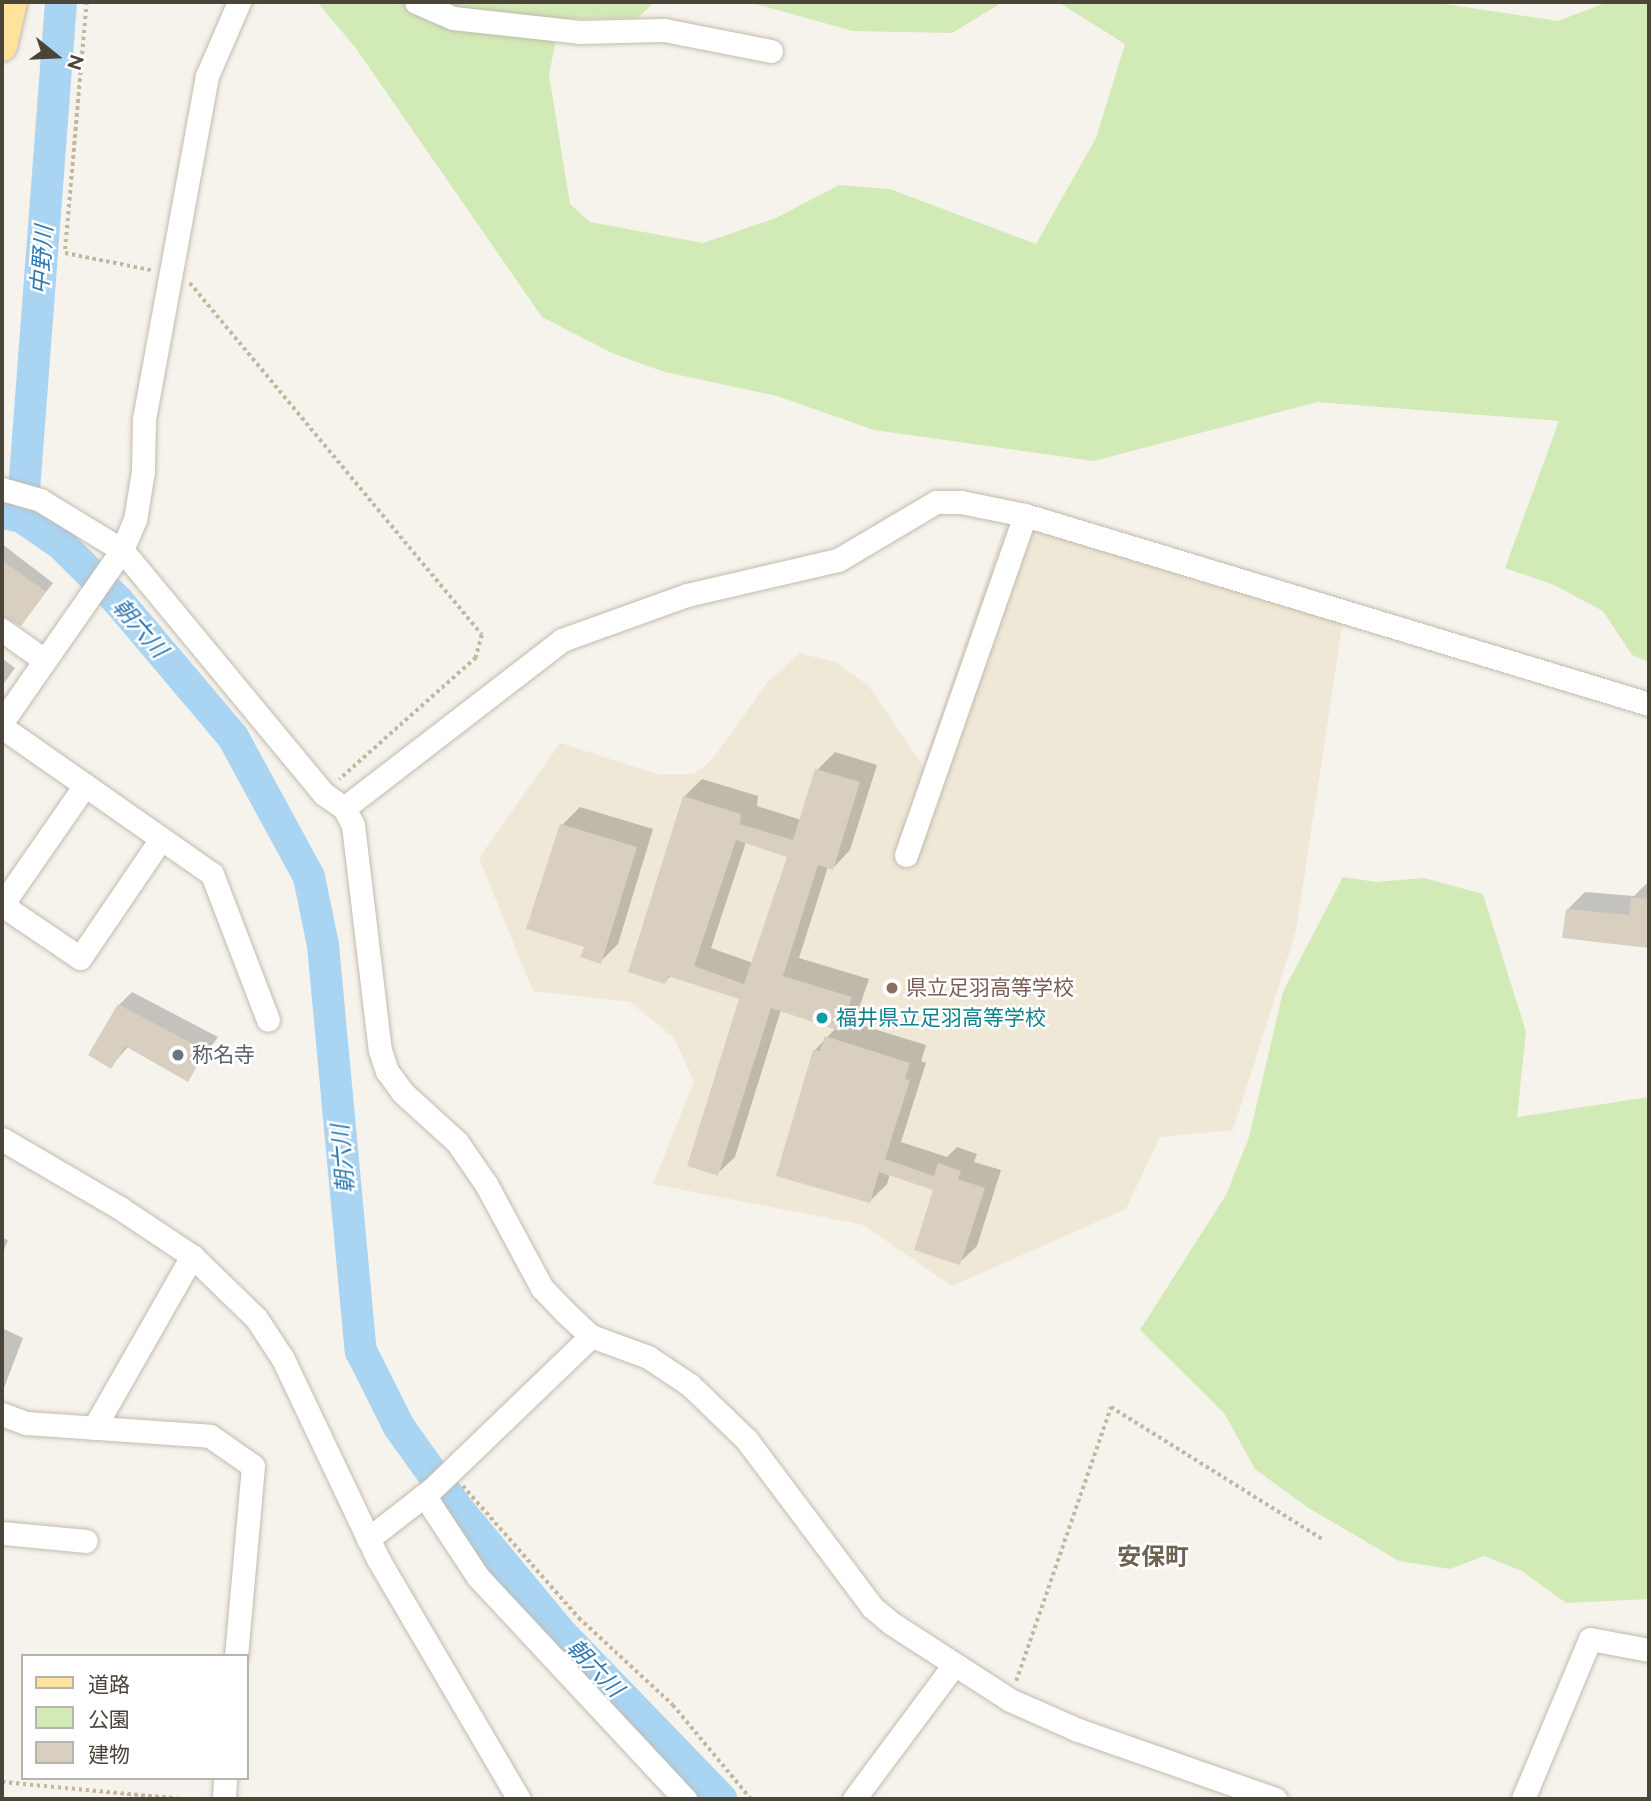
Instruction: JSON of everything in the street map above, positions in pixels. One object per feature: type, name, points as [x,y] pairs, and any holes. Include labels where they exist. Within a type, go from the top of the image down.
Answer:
[{"type":"main road","points":[[2,46],[12,2]]},
{"type":"street","points":[[239,2],[207,76],[144,419],[143,471],[135,520],[117,555],[2,724],[212,874],[268,1020]]},
{"type":"street","points":[[416,2],[453,18],[579,32],[664,30],[771,51]]},
{"type":"street","points":[[8,490],[40,500],[117,555],[324,794],[344,808],[353,825],[380,1050],[387,1071],[402,1092],[457,1142],[486,1184],[542,1288],[591,1336],[648,1357],[690,1385],[746,1439],[872,1607],[954,1665],[1010,1699],[1078,1730],[1275,1799]]},
{"type":"street","points":[[344,808],[480,699],[574,635],[687,595],[838,560],[936,502],[961,502],[1025,515],[1649,704]]},
{"type":"street","points":[[905,855],[1025,515]]},
{"type":"street","points":[[2,630],[44,660]]},
{"type":"street","points":[[85,785],[2,905],[80,958],[161,839]]},
{"type":"street","points":[[2,1139],[120,1208],[192,1256],[256,1318],[283,1359],[368,1539],[519,1799]]},
{"type":"street","points":[[94,1428],[192,1256]]},
{"type":"street","points":[[368,1539],[451,1471],[591,1336]]},
{"type":"street","points":[[2,1413],[26,1423],[210,1436],[253,1466],[236,1654]]},
{"type":"street","points":[[427,1492],[478,1577],[685,1799]]},
{"type":"street","points":[[2,1534],[86,1541]]},
{"type":"street","points":[[1523,1799],[1590,1639],[1649,1650]]},
{"type":"street","points":[[854,1799],[954,1665]]},
{"type":"street","points":[[223,1799],[225,1780]]},
{"type":"path","points":[[87,2],[65,253],[172,269],[482,635],[476,658],[324,794]]},
{"type":"path","points":[[1010,1699],[1111,1407],[1324,1540]]},
{"type":"path","points":[[451,1471],[579,1618],[673,1705],[751,1799]]},
{"type":"path","points":[[2,1782],[182,1799]]},
{"type":"shaded area","points":[[1004,527],[1032,530],[1343,621],[1296,931],[1233,1130],[1160,1137],[1126,1209],[952,1286],[863,1225],[653,1184],[694,1082],[674,1038],[630,1002],[533,991],[479,858],[560,743],[657,774],[694,774],[711,761],[767,683],[800,653],[835,662],[869,686],[923,766]]},
{"type":"green space","points":[[317,2],[654,2],[638,18],[560,19],[549,75],[570,204],[590,222],[703,243],[776,218],[839,185],[890,189],[1036,244],[1096,138],[1125,44],[1058,2],[1432,2],[1558,21],[1608,2],[1649,2],[1649,662],[1632,655],[1603,611],[1552,584],[1505,568],[1559,421],[1317,402],[1094,461],[874,430],[777,396],[665,372],[614,354],[542,317],[355,47]]},
{"type":"green space","points":[[748,2],[1003,2],[952,33],[853,31]]},
{"type":"green space","points":[[1343,877],[1376,882],[1424,878],[1483,894],[1526,1032],[1517,1117],[1649,1097],[1649,1599],[1566,1603],[1522,1571],[1484,1556],[1450,1569],[1399,1561],[1307,1507],[1255,1469],[1224,1413],[1140,1330],[1226,1195],[1249,1137],[1283,992]]},
{"type":"building","points":[[2,560],[46,592],[21,626],[2,616]]},
{"type":"building","points":[[815,769],[860,782],[833,870],[818,865],[783,976],[852,997],[840,1031],[771,1008],[718,1176],[687,1166],[739,999],[668,976],[665,984],[628,972],[683,796],[741,814],[740,824],[793,840]],"holes":[[[736,840],[787,857],[744,984],[694,966]]]},
{"type":"building","points":[[560,824],[637,847],[601,964],[580,957],[584,947],[526,929]]},
{"type":"building","points":[[1631,897],[1649,899],[1649,948],[1562,938],[1566,909],[1629,915]]},
{"type":"building","points":[[118,1004],[206,1051],[188,1082],[125,1046],[111,1069],[88,1055]]},
{"type":"building","points":[[825,1036],[910,1063],[905,1079],[910,1080],[885,1159],[934,1176],[938,1163],[961,1171],[958,1179],[985,1188],[960,1265],[914,1250],[933,1190],[879,1172],[870,1203],[776,1176],[813,1050],[820,1051]]},
{"type":"waterway","name":"中野川","points":[[22,517],[61,2]]},
{"type":"waterway","name":"朝六川","points":[[2,513],[22,517],[61,544],[118,601],[233,737],[309,877],[323,945],[361,1351],[399,1427],[458,1509],[560,1632],[721,1799]]},
{"type":"place","name":"県立足羽高等学校","points":[[892,988]]},
{"type":"place","name":"福井県立足羽高等学校","points":[[822,1018]]},
{"type":"place","name":"称名寺","points":[[178,1055]]},
{"type":"district","name":"安保町","points":[[1153,1557]]}]
